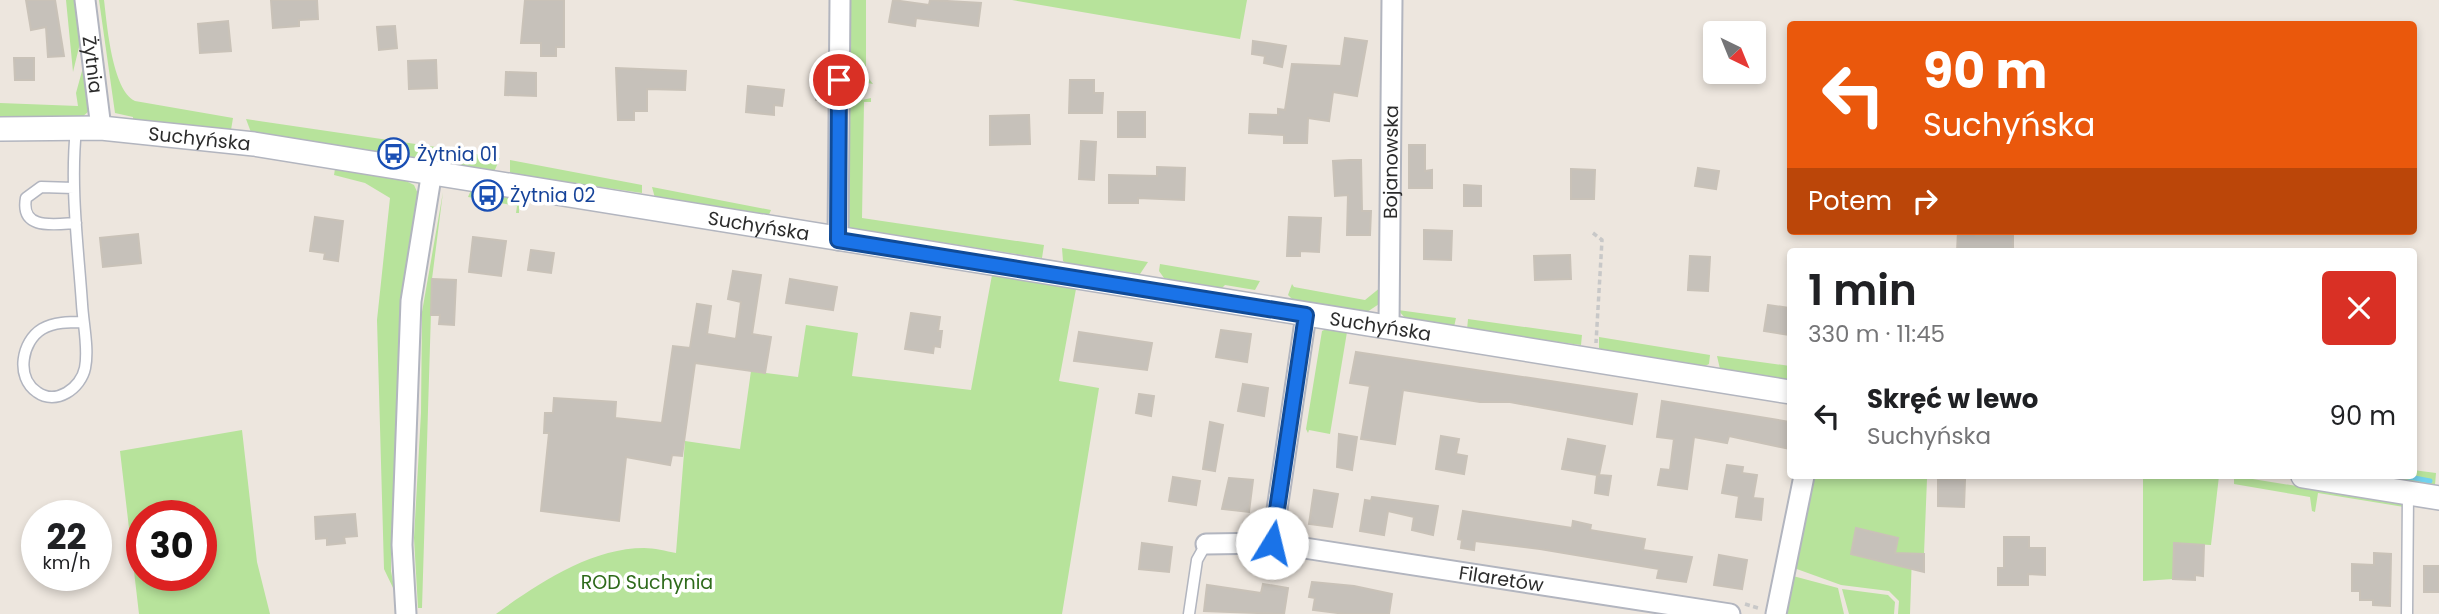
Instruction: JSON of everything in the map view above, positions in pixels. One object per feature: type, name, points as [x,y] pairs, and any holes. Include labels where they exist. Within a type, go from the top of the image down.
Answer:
[{"type":"street","name":"Żytnia","points":[[85,0],[101,128]]},
{"type":"street","points":[[838,240],[840,0]]},
{"type":"street","name":"Bojanowska","points":[[1389,325],[1392,0]]},
{"type":"street","name":"Suchyńska","points":[[0,129],[101,128],[240,143],[432,171],[838,240],[1306,315],[1389,325],[1787,392]]},
{"type":"street","points":[[406,614],[402,545],[410,411],[411,309],[432,171]]},
{"type":"street","points":[[1272,543],[1306,315]]},
{"type":"street","points":[[1772,611],[1803,479]]},
{"type":"street","points":[[2320,479],[2439,498]]},
{"type":"street","name":"Filaretów","points":[[1206,544],[1272,543],[1736,608]]},
{"type":"lane","points":[[76,128],[74,188],[83,322],[85,368],[66,395],[52,397],[37,393],[29,383],[23,367],[25,352],[32,336],[45,327],[83,322]]},
{"type":"lane","points":[[74,188],[41,187],[26,198],[24,208],[28,218],[37,224],[76,223]]},
{"type":"lane","points":[[2407,614],[2408,493]]},
{"type":"lane","points":[[1189,614],[1197,560],[1206,544]]},
{"type":"path","points":[[1592,359],[1597,337],[1602,240],[1593,233]]},
{"type":"path","points":[[1736,608],[1772,611]]},
{"type":"green space","points":[[66,0],[78,0],[81,39],[73,72]]},
{"type":"green space","points":[[99,0],[104,0],[112,55],[127,94],[135,101],[233,118],[231,130],[227,133],[133,122],[133,117],[115,113]]},
{"type":"green space","points":[[846,0],[866,0],[866,75],[873,84],[857,81],[845,68]]},
{"type":"green space","points":[[1012,0],[1247,0],[1240,39]]},
{"type":"green space","points":[[85,60],[89,111],[81,118],[0,117],[0,103],[78,106],[76,93]]},
{"type":"green space","points":[[871,98],[871,102],[864,102],[862,218],[1044,245],[1042,258],[849,228],[848,111],[853,102]]},
{"type":"green space","points":[[246,119],[436,147],[435,160],[252,135]]},
{"type":"green space","points":[[447,149],[500,158],[494,172],[447,165]]},
{"type":"green space","points":[[510,160],[642,185],[642,193],[510,174]]},
{"type":"green space","points":[[335,169],[406,181],[414,185],[419,196],[402,301],[402,404],[391,535],[391,571],[395,592],[384,569],[377,320],[390,198],[365,183],[334,175]]},
{"type":"green space","points":[[652,187],[771,210],[768,217],[655,198]]},
{"type":"green space","points":[[471,190],[519,199],[519,213],[516,213],[517,206],[468,197]]},
{"type":"green space","points":[[443,192],[432,279],[422,608],[418,608],[414,538],[421,413],[422,312]]},
{"type":"green space","points":[[1062,248],[1148,262],[1140,274],[1066,263],[1063,261]]},
{"type":"green space","points":[[1160,264],[1260,281],[1255,290],[1225,285],[1221,289],[1164,278],[1159,271]]},
{"type":"green space","name":"ROD Suchynia","points":[[992,275],[1076,289],[1059,381],[1099,388],[1062,614],[496,614],[547,580],[604,554],[644,548],[676,553],[685,441],[740,449],[751,371],[798,377],[806,325],[858,333],[852,376],[971,390]]},
{"type":"green space","points":[[1292,284],[1294,287],[1365,300],[1381,287],[1382,302],[1367,312],[1292,299],[1288,295]]},
{"type":"green space","points":[[1398,310],[1456,318],[1454,327],[1406,319]]},
{"type":"green space","points":[[1468,319],[1582,335],[1581,345],[1467,330]]},
{"type":"green space","points":[[1328,328],[1347,332],[1330,434],[1309,430],[1308,433],[1306,429],[1322,331]]},
{"type":"green space","points":[[1599,337],[1710,355],[1709,364],[1703,367],[1602,350],[1599,348]]},
{"type":"green space","points":[[1717,356],[1787,366],[1787,380],[1720,369]]},
{"type":"green space","points":[[242,430],[257,562],[270,614],[139,614],[136,591],[217,591],[217,500],[126,500],[126,502],[120,451]]},
{"type":"green space","points":[[2417,471],[2436,473],[2435,485],[2392,479],[2417,479]]},
{"type":"green space","points":[[1812,479],[1927,479],[1924,554],[1912,554],[1910,614],[1898,614],[1899,601],[1889,591],[1841,585],[1794,568]]},
{"type":"green space","points":[[2143,479],[2219,479],[2211,545],[2174,543],[2173,579],[2143,581]]},
{"type":"green space","points":[[2234,479],[2253,479],[2402,503],[2404,507],[2318,493],[2315,512],[2312,511],[2310,497],[2234,484]]},
{"type":"green space","points":[[1793,576],[1838,588],[1844,614],[1786,614]]},
{"type":"green space","points":[[1842,589],[1888,595],[1895,602],[1894,614],[1849,614]]},
{"type":"building","points":[[26,0],[55,0],[64,56],[48,57],[46,27],[31,30]]},
{"type":"building","points":[[271,0],[317,0],[318,19],[299,20],[299,26],[273,28]]},
{"type":"building","points":[[525,0],[564,0],[564,47],[556,47],[556,56],[541,56],[541,43],[521,43]]},
{"type":"building","points":[[893,0],[929,5],[930,0],[981,3],[978,26],[916,18],[915,26],[889,22]]},
{"type":"building","points":[[228,21],[231,51],[200,53],[198,24]]},
{"type":"building","points":[[395,26],[397,48],[379,50],[377,27]]},
{"type":"building","points":[[1345,38],[1367,41],[1357,96],[1333,92],[1329,121],[1308,118],[1307,143],[1284,143],[1284,135],[1249,133],[1250,114],[1278,115],[1278,109],[1285,110],[1292,64],[1341,66]]},
{"type":"building","points":[[1253,41],[1286,46],[1282,67],[1264,63],[1265,56],[1252,54]]},
{"type":"building","points":[[14,58],[34,58],[34,80],[15,80]]},
{"type":"building","points":[[436,60],[437,88],[409,89],[408,61]]},
{"type":"building","points":[[616,68],[686,71],[685,90],[647,89],[647,111],[634,111],[634,120],[618,120]]},
{"type":"building","points":[[506,72],[536,73],[536,96],[505,95]]},
{"type":"building","points":[[817,79],[827,79],[827,100],[816,100]]},
{"type":"building","points":[[1070,80],[1094,80],[1094,93],[1103,93],[1102,113],[1069,113]]},
{"type":"building","points":[[748,86],[784,90],[782,106],[774,105],[774,115],[746,112]]},
{"type":"building","points":[[1118,112],[1145,112],[1145,137],[1118,137]]},
{"type":"building","points":[[1029,115],[1030,144],[990,145],[990,116]]},
{"type":"building","points":[[1081,141],[1096,142],[1094,180],[1079,179]]},
{"type":"building","points":[[1409,145],[1425,145],[1425,171],[1432,170],[1432,188],[1409,188]]},
{"type":"building","points":[[1361,160],[1362,211],[1371,211],[1370,235],[1347,235],[1348,195],[1335,196],[1333,161]]},
{"type":"building","points":[[1157,167],[1185,168],[1184,200],[1138,198],[1138,203],[1109,203],[1109,175],[1157,176]]},
{"type":"building","points":[[1698,168],[1719,171],[1716,189],[1695,186]]},
{"type":"building","points":[[1571,169],[1595,170],[1594,199],[1571,199]]},
{"type":"building","points":[[1464,185],[1481,186],[1481,206],[1464,206]]},
{"type":"building","points":[[315,217],[343,221],[338,261],[324,259],[325,253],[310,251]]},
{"type":"building","points":[[1289,217],[1321,218],[1319,252],[1300,251],[1300,256],[1287,256]]},
{"type":"building","points":[[1424,230],[1452,231],[1451,260],[1424,259]]},
{"type":"building","points":[[138,234],[141,263],[103,267],[100,238]]},
{"type":"building","points":[[1958,235],[2013,236],[2013,248],[1957,248]]},
{"type":"building","points":[[473,237],[506,241],[501,276],[469,272]]},
{"type":"building","points":[[531,250],[554,253],[551,273],[528,270]]},
{"type":"building","points":[[1570,255],[1571,279],[1535,280],[1534,256]]},
{"type":"building","points":[[1690,256],[1710,257],[1708,291],[1688,290]]},
{"type":"building","points":[[733,271],[761,275],[752,334],[771,337],[765,373],[695,363],[682,456],[672,455],[670,465],[626,457],[619,521],[541,511],[549,433],[544,433],[545,413],[553,413],[554,398],[616,402],[615,418],[662,423],[673,346],[690,348],[697,304],[711,306],[707,334],[736,339],[741,302],[728,299]]},
{"type":"building","points":[[432,279],[456,280],[454,325],[439,324],[440,315],[431,315]]},
{"type":"building","points":[[790,279],[837,287],[833,310],[786,303]]},
{"type":"building","points":[[1768,305],[1787,308],[1787,335],[1764,331]]},
{"type":"building","points":[[911,313],[940,317],[940,347],[934,346],[933,353],[905,349]]},
{"type":"building","points":[[1221,330],[1251,334],[1247,362],[1216,357]]},
{"type":"building","points":[[1079,332],[1152,343],[1147,370],[1074,361]]},
{"type":"building","points":[[1356,352],[1637,394],[1632,424],[1510,402],[1480,402],[1403,390],[1395,444],[1361,439],[1370,386],[1350,383]]},
{"type":"building","points":[[1243,384],[1268,388],[1264,416],[1238,411]]},
{"type":"building","points":[[1139,394],[1154,396],[1151,416],[1136,413]]},
{"type":"building","points":[[1662,401],[1787,422],[1787,448],[1729,436],[1727,443],[1694,437],[1687,489],[1658,485],[1661,469],[1670,470],[1674,439],[1657,437]]},
{"type":"building","points":[[1210,422],[1223,425],[1215,471],[1203,469]]},
{"type":"building","points":[[1339,434],[1357,437],[1352,470],[1337,467]]},
{"type":"building","points":[[1441,436],[1459,439],[1456,454],[1467,456],[1464,474],[1436,469]]},
{"type":"building","points":[[1568,439],[1605,446],[1599,475],[1611,476],[1608,495],[1595,493],[1597,475],[1562,469]]},
{"type":"building","points":[[1727,465],[1743,467],[1742,473],[1757,475],[1753,498],[1763,499],[1761,520],[1736,517],[1739,496],[1722,493]]},
{"type":"building","points":[[1173,477],[1200,481],[1196,505],[1169,501]]},
{"type":"building","points":[[1229,478],[1253,480],[1249,512],[1222,509]]},
{"type":"building","points":[[1938,479],[1965,480],[1964,507],[1938,506]]},
{"type":"building","points":[[1314,490],[1338,494],[1332,527],[1309,524]]},
{"type":"building","points":[[1372,497],[1438,506],[1433,535],[1412,530],[1414,517],[1388,511],[1384,535],[1360,531],[1365,500],[1371,501]]},
{"type":"building","points":[[1463,511],[1572,528],[1573,521],[1591,525],[1590,530],[1645,539],[1643,550],[1692,557],[1686,582],[1657,578],[1659,569],[1540,549],[1475,541],[1474,550],[1461,548],[1462,540],[1458,539]]},
{"type":"building","points":[[355,514],[357,536],[344,537],[345,543],[327,545],[327,538],[316,539],[315,517]]},
{"type":"building","points":[[1856,528],[1898,538],[1895,553],[1924,554],[1924,572],[1851,554]]},
{"type":"building","points":[[2004,537],[2029,537],[2029,548],[2045,548],[2045,575],[2028,574],[2028,585],[1998,585],[1998,568],[2004,568]]},
{"type":"building","points":[[1142,543],[1172,547],[1169,572],[1139,569]]},
{"type":"building","points":[[2174,543],[2204,545],[2203,576],[2195,575],[2195,580],[2173,579]]},
{"type":"building","points":[[2374,553],[2391,554],[2390,606],[2373,605],[2373,600],[2360,600],[2360,591],[2352,591],[2352,564],[2374,565]]},
{"type":"building","points":[[1719,555],[1747,560],[1742,589],[1714,585]]},
{"type":"building","points":[[2424,566],[2439,566],[2439,592],[2424,592]]},
{"type":"building","points":[[1312,582],[1354,586],[1392,594],[1389,614],[1346,614],[1313,610],[1315,598],[1309,597]]},
{"type":"building","points":[[1263,584],[1288,588],[1284,614],[1204,611],[1207,585],[1261,593]]},
{"type":"waterway","points":[[2417,478],[2430,481]]},
{"type":"place","name":"Żytnia 01","points":[[394,154]]},
{"type":"place","name":"Żytnia 02","points":[[487,195]]},
{"type":"route","points":[[839,80],[838,240],[1306,315],[1272,543]]}]
